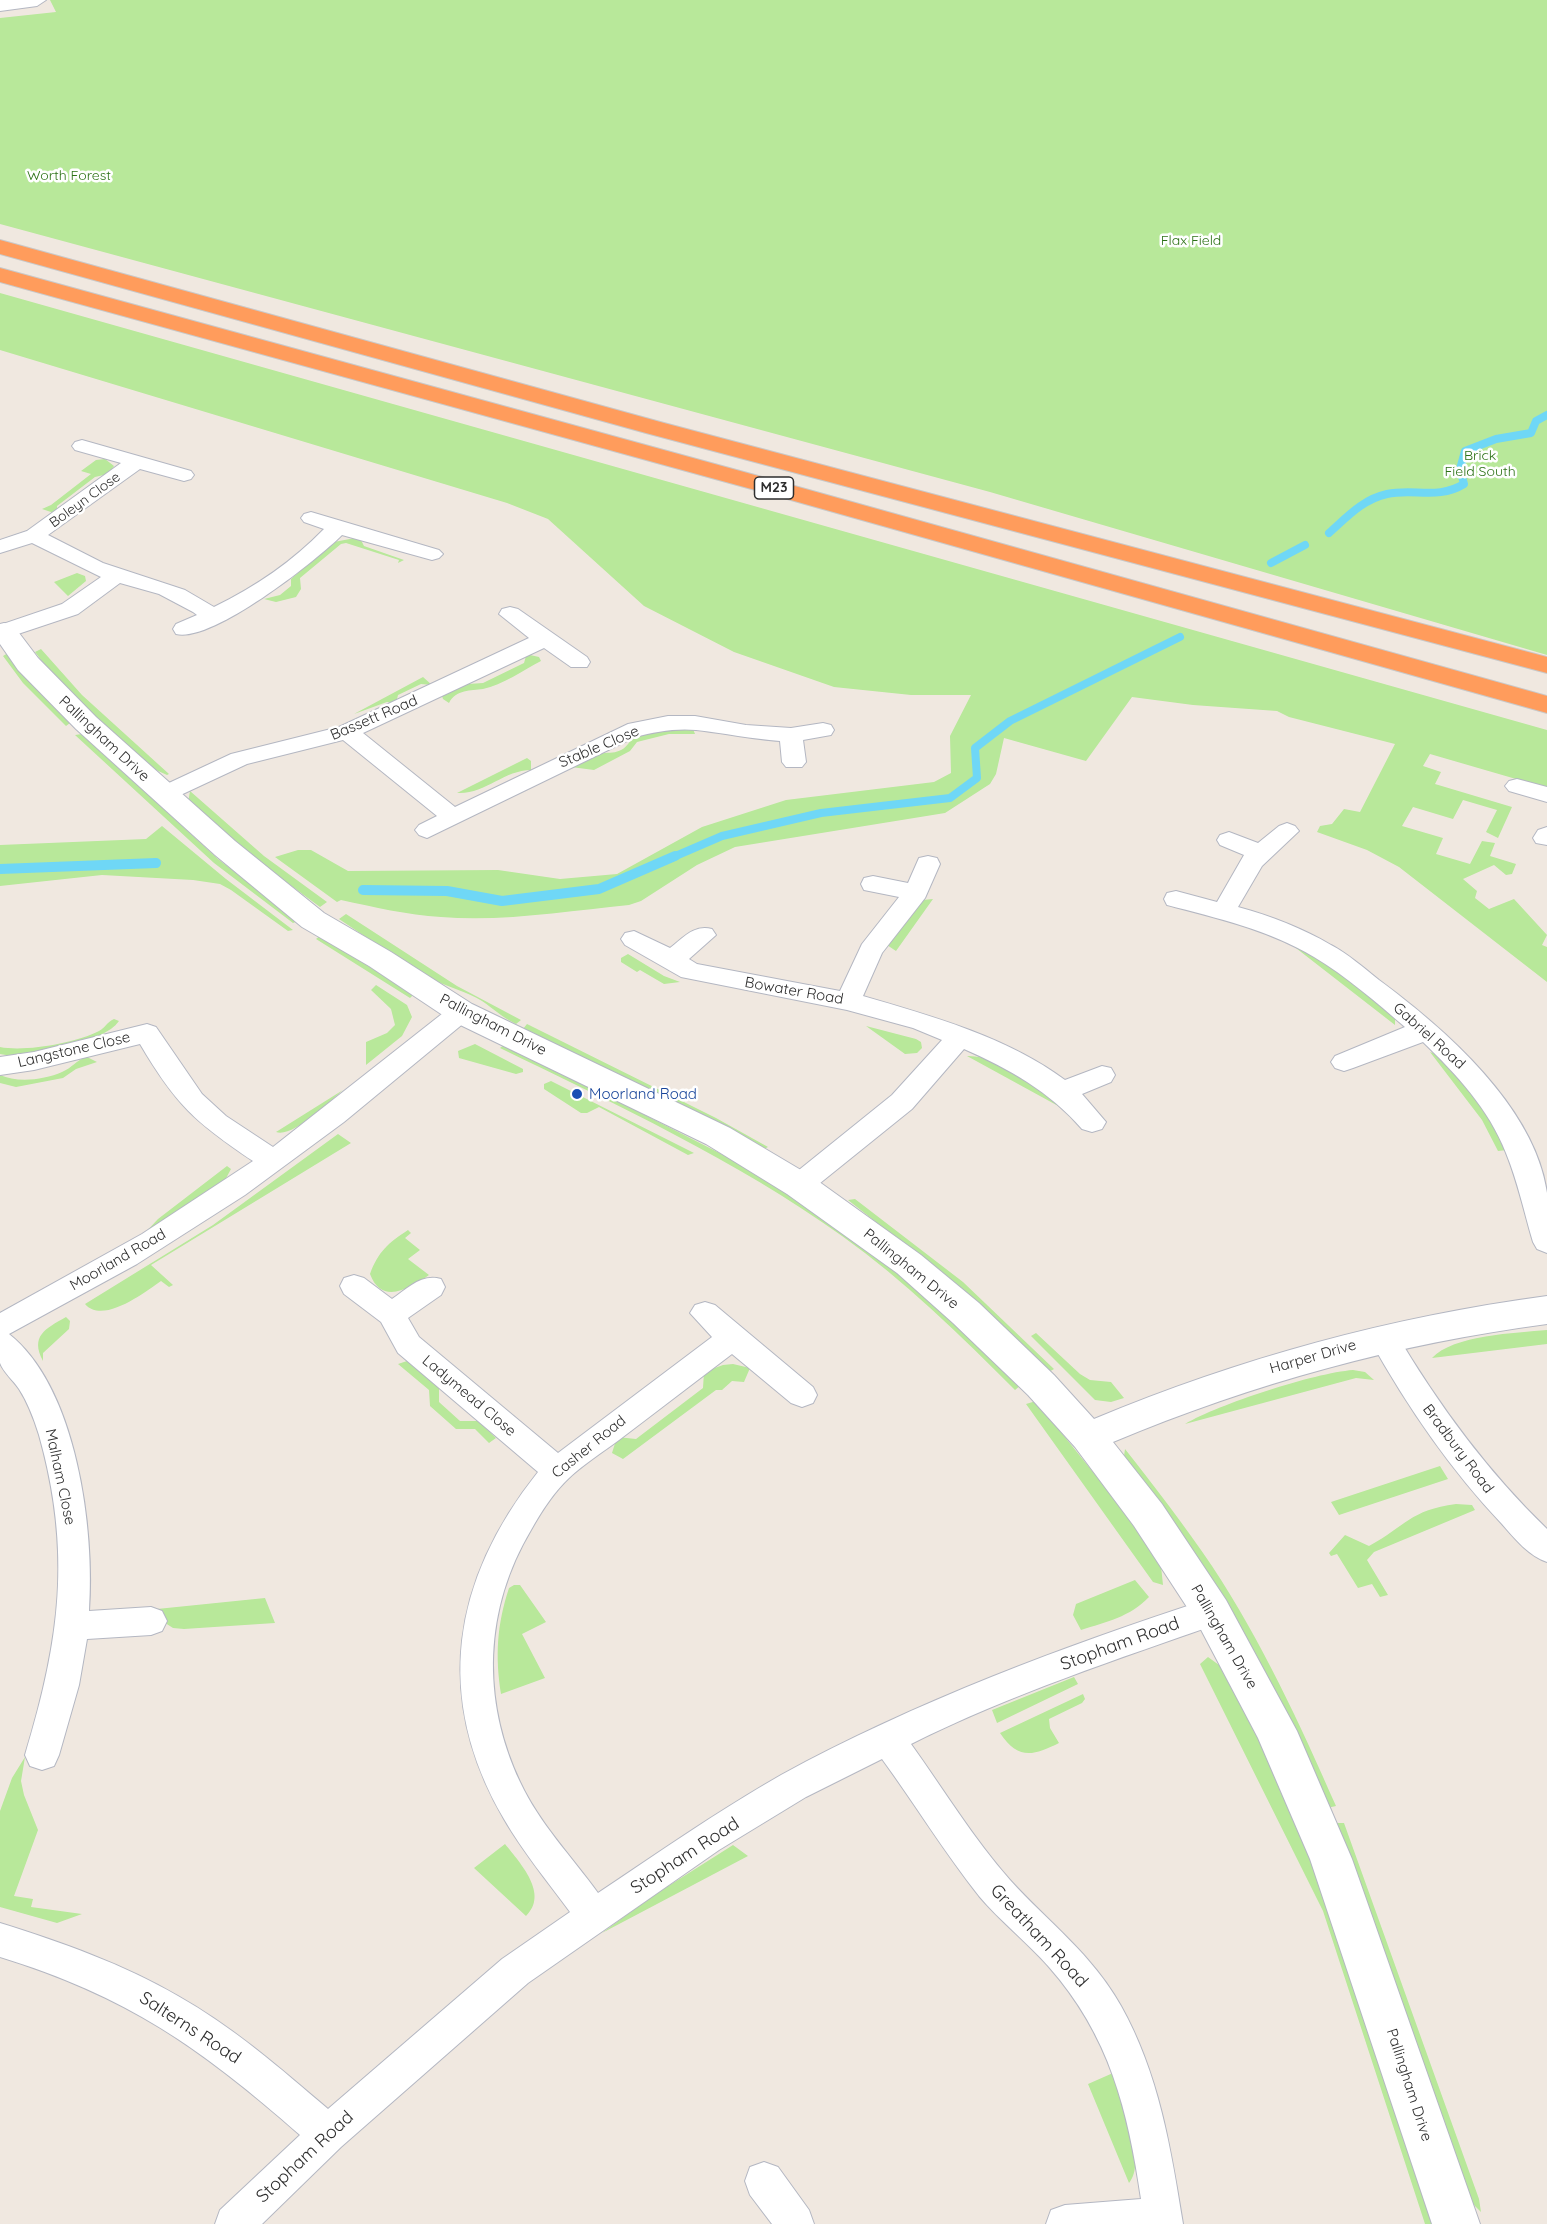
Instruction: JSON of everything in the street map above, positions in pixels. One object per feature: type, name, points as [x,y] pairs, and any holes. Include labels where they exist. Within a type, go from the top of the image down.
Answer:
[{"type":"highway","name":"M23","points":[[0,247],[654,428],[1547,665]]},
{"type":"highway","name":"M23","points":[[0,275],[775,488],[1547,705]]},
{"type":"street","points":[[0,3],[14,0]]},
{"type":"street","points":[[0,3],[37,0]]},
{"type":"street","name":"Boleyn Close","points":[[82,446],[135,463],[184,475]]},
{"type":"street","name":"Boleyn Close","points":[[0,547],[34,535],[135,463]]},
{"type":"street","points":[[311,518],[432,554]]},
{"type":"street","points":[[184,629],[248,599],[279,580],[338,527]]},
{"type":"street","name":"Boleyn Close","points":[[34,535],[65,554],[117,575],[173,590],[190,598],[213,616]]},
{"type":"street","points":[[2,632],[70,609],[117,575]]},
{"type":"street","points":[[510,614],[579,662]]},
{"type":"street","name":"Pallingham Drive","points":[[2,632],[45,683],[164,794],[313,920],[461,1011],[718,1136],[799,1185],[909,1264],[1029,1372],[1088,1437],[1148,1515],[1212,1612],[1276,1731],[1331,1859],[1456,2224]]},
{"type":"street","name":"Bassett Road","points":[[164,794],[238,759],[347,732],[545,639]]},
{"type":"street","name":"Stable Close","points":[[427,830],[601,743],[641,728],[668,723],[695,723],[747,732],[791,735],[823,730]]},
{"type":"street","points":[[347,732],[453,818]]},
{"type":"street","points":[[791,735],[794,762]]},
{"type":"street","points":[[1517,786],[1547,795]]},
{"type":"street","points":[[1224,911],[1239,881],[1260,853],[1287,831]]},
{"type":"street","points":[[1229,840],[1260,853]]},
{"type":"street","points":[[849,1001],[871,950],[916,892],[927,864]]},
{"type":"street","points":[[873,884],[916,892]]},
{"type":"street","name":"Gabriel Road","points":[[1176,899],[1224,911],[1291,934],[1325,952],[1425,1029],[1478,1081],[1506,1123],[1523,1162],[1547,1242]]},
{"type":"street","points":[[670,961],[703,935]]},
{"type":"street","name":"Bowater Road","points":[[634,939],[670,961],[703,974],[849,1001],[922,1022],[959,1036],[1030,1070],[1065,1091],[1092,1122]]},
{"type":"street","name":"Moorland Road","points":[[0,1326],[137,1251],[202,1210],[320,1124],[461,1011]]},
{"type":"street","name":"Langstone Close","points":[[0,1066],[34,1061],[146,1023],[184,1091],[199,1108],[214,1122],[272,1160]]},
{"type":"street","points":[[1344,1062],[1425,1029]]},
{"type":"street","points":[[799,1185],[902,1102],[934,1069],[959,1036]]},
{"type":"street","points":[[1065,1091],[1102,1075]]},
{"type":"street","name":"Ladymead Close","points":[[354,1286],[392,1314],[408,1345],[557,1470]]},
{"type":"street","points":[[392,1314],[431,1287]]},
{"type":"street","name":"Harper Drive","points":[[1088,1437],[1270,1368],[1316,1354],[1470,1320],[1547,1310]]},
{"type":"street","points":[[705,1313],[802,1395]]},
{"type":"street","name":"Casher Road","points":[[594,1916],[506,1790],[491,1754],[475,1678],[478,1621],[487,1584],[515,1524],[534,1496],[557,1470],[732,1338]]},
{"type":"street","name":"Bradbury Road","points":[[1384,1338],[1415,1391],[1476,1478],[1547,1549]]},
{"type":"street","name":"Malham Close","points":[[0,1343],[19,1366],[39,1398],[54,1442],[71,1514],[74,1586],[72,1626],[67,1664],[42,1755]]},
{"type":"street","name":"Stopham Road","points":[[234,2224],[328,2134],[514,1971],[707,1839],[794,1786],[886,1738],[961,1704],[1141,1635],[1212,1612]]},
{"type":"street","points":[[72,1626],[151,1621]]},
{"type":"street","name":"Greatham Road","points":[[886,1738],[992,1885],[1063,1956],[1091,1991],[1111,2024],[1130,2063],[1145,2114],[1155,2158],[1163,2220]]},
{"type":"street","name":"Salterns Road","points":[[0,1940],[54,1957],[165,2008],[258,2073],[328,2134]]},
{"type":"street","points":[[764,2181],[795,2224]]},
{"type":"street","points":[[1065,2224],[1163,2220]]},
{"type":"green space","name":"Flax Field","points":[[50,0],[1547,0],[1547,655],[990,492],[0,224],[0,18],[56,12]]},
{"type":"green space","points":[[0,293],[1547,730],[1547,788],[1430,754],[1423,766],[1441,772],[1435,784],[1512,807],[1498,838],[1486,832],[1497,810],[1463,800],[1453,819],[1413,807],[1402,826],[1443,838],[1436,854],[1470,864],[1482,841],[1495,843],[1490,856],[1516,864],[1512,874],[1506,875],[1494,865],[1463,879],[1477,891],[1475,898],[1489,909],[1514,899],[1547,935],[1542,945],[1547,947],[1547,982],[1399,867],[1367,850],[1317,832],[1320,826],[1332,824],[1344,809],[1360,812],[1395,744],[1289,717],[1277,711],[1193,705],[1132,697],[1086,761],[1004,738],[996,774],[990,784],[945,813],[735,847],[697,865],[641,901],[629,905],[535,915],[464,918],[416,914],[341,900],[337,902],[275,857],[298,850],[311,850],[348,871],[498,870],[560,879],[617,874],[702,827],[786,800],[934,782],[951,773],[950,736],[971,695],[911,695],[834,687],[734,652],[644,606],[548,519],[507,503],[0,350]]},
{"type":"green space","points":[[105,459],[114,466],[108,474],[95,477],[57,506],[57,514],[42,509],[51,505],[91,474],[81,471],[96,460]]},
{"type":"green space","points":[[355,538],[361,540],[364,546],[404,560],[398,563],[399,560],[346,543],[341,544],[300,578],[301,589],[296,597],[276,602],[264,599],[280,595],[291,586],[291,579],[334,542]]},
{"type":"green space","points":[[77,573],[85,576],[86,581],[68,596],[54,582]]},
{"type":"green space","points":[[41,649],[82,695],[169,774],[145,765],[51,673],[35,652]]},
{"type":"green space","points":[[8,653],[30,682],[70,723],[66,726],[23,683],[3,656]]},
{"type":"green space","points":[[526,656],[539,657],[541,661],[498,684],[460,693],[449,703],[443,699],[442,696],[468,684],[483,683],[524,663]]},
{"type":"green space","points":[[423,677],[432,685],[421,684],[398,695],[396,703],[387,702],[354,714]]},
{"type":"green space","points":[[667,729],[693,729],[695,734],[669,734],[637,742],[630,751],[594,770],[571,767],[594,755],[619,751],[632,738]]},
{"type":"green space","points":[[82,734],[218,859],[298,921],[293,923],[214,863],[75,735]]},
{"type":"green space","points":[[527,758],[531,761],[531,770],[512,774],[467,793],[457,793]]},
{"type":"green space","points":[[190,791],[264,856],[327,902],[320,907],[274,873],[188,803]]},
{"type":"green space","points":[[162,826],[293,930],[288,931],[220,884],[193,880],[102,875],[0,886],[0,845],[146,839]]},
{"type":"green space","points":[[933,899],[896,951],[887,945],[923,900]]},
{"type":"green space","points":[[346,914],[457,986],[521,1020],[516,1024],[482,1001],[436,981],[411,967],[339,919]]},
{"type":"green space","points":[[321,935],[413,995],[410,998],[316,939]]},
{"type":"green space","points":[[1283,938],[1310,951],[1388,1010],[1395,1018],[1395,1025]]},
{"type":"green space","points":[[628,954],[664,976],[680,982],[664,984],[640,970],[637,972],[621,962],[621,958]]},
{"type":"green space","points":[[376,985],[407,1005],[412,1017],[402,1036],[366,1065],[366,1042],[387,1033],[395,1025],[391,1009],[371,990]]},
{"type":"green space","points":[[114,1019],[119,1021],[111,1029],[85,1041],[12,1056],[0,1054],[0,1047],[36,1047],[77,1039],[99,1031]]},
{"type":"green space","points":[[527,1024],[716,1118],[768,1147],[764,1149],[523,1029]]},
{"type":"green space","points":[[866,1026],[916,1039],[921,1042],[922,1048],[917,1053],[905,1054]]},
{"type":"green space","points":[[475,1044],[523,1069],[523,1072],[516,1074],[459,1058],[458,1051]]},
{"type":"green space","points":[[505,1044],[753,1170],[892,1266],[1021,1385],[1015,1390],[910,1290],[865,1253],[802,1208],[675,1135],[500,1048]]},
{"type":"green space","points":[[1430,1052],[1453,1067],[1475,1094],[1507,1150],[1498,1151],[1482,1120]]},
{"type":"green space","points":[[967,1056],[981,1057],[1009,1068],[1036,1085],[1071,1113]]},
{"type":"green space","points":[[87,1057],[97,1062],[76,1069],[63,1078],[16,1087],[0,1083],[0,1075],[22,1080],[55,1075]]},
{"type":"green space","points":[[551,1081],[694,1153],[688,1155],[599,1107],[587,1113],[581,1113],[544,1089],[544,1084]]},
{"type":"green space","points":[[343,1090],[301,1125],[292,1130],[276,1132]]},
{"type":"green space","points":[[338,1134],[351,1143],[151,1265],[173,1285],[169,1287],[161,1281],[135,1299],[113,1309],[102,1311],[85,1304],[213,1225]]},
{"type":"green space","points":[[227,1166],[231,1169],[224,1182],[143,1235],[158,1219]]},
{"type":"green space","points":[[855,1199],[963,1282],[1054,1369],[1047,1373],[956,1285],[848,1200]]},
{"type":"green space","points":[[408,1230],[411,1233],[405,1238],[420,1250],[408,1259],[429,1275],[405,1289],[389,1292],[375,1284],[370,1274],[384,1249]]},
{"type":"green space","points":[[66,1317],[70,1321],[69,1329],[43,1353],[43,1361],[39,1352],[39,1339],[52,1325]]},
{"type":"green space","points":[[1547,1330],[1547,1344],[1432,1358],[1454,1344],[1469,1340]]},
{"type":"green space","points":[[1036,1333],[1080,1374],[1090,1380],[1111,1382],[1124,1398],[1111,1402],[1095,1400],[1031,1336]]},
{"type":"green space","points":[[407,1361],[439,1387],[439,1402],[460,1421],[478,1421],[496,1438],[489,1443],[475,1429],[456,1429],[430,1406],[429,1390],[398,1364]]},
{"type":"green space","points":[[733,1364],[750,1368],[744,1382],[732,1381],[722,1390],[716,1390],[623,1459],[612,1453],[617,1437],[636,1439],[703,1388],[704,1372]]},
{"type":"green space","points":[[1353,1370],[1365,1372],[1374,1380],[1356,1378],[1185,1424],[1200,1416],[1267,1391],[1315,1377]]},
{"type":"green space","points":[[1036,1401],[1125,1512],[1161,1566],[1163,1585],[1153,1582],[1026,1404]]},
{"type":"green space","points":[[1125,1449],[1191,1536],[1230,1595],[1279,1684],[1336,1806],[1327,1808],[1124,1456]]},
{"type":"green space","points":[[1440,1466],[1448,1479],[1339,1515],[1331,1502]]},
{"type":"green space","points":[[1456,1504],[1472,1505],[1475,1510],[1374,1552],[1367,1560],[1388,1595],[1380,1597],[1372,1584],[1358,1588],[1337,1554],[1331,1556],[1329,1553],[1345,1535],[1369,1546],[1428,1510]]},
{"type":"green space","points":[[1135,1580],[1149,1597],[1142,1604],[1117,1618],[1081,1630],[1073,1615],[1076,1604]]},
{"type":"green space","points":[[520,1585],[546,1622],[522,1634],[545,1678],[501,1694],[498,1666],[500,1627],[509,1588]]},
{"type":"green space","points":[[265,1598],[275,1623],[173,1628],[159,1619],[157,1609]]},
{"type":"green space","points":[[1208,1657],[1219,1665],[1238,1691],[1315,1862],[1437,2224],[1425,2224],[1323,1911],[1200,1664]]},
{"type":"green space","points":[[1074,1677],[1078,1684],[997,1723],[992,1710]]},
{"type":"green space","points":[[1083,1694],[1085,1699],[1082,1703],[1049,1719],[1050,1728],[1059,1743],[1041,1751],[1026,1753],[1013,1748],[1000,1733]]},
{"type":"green space","points":[[25,1757],[21,1781],[38,1830],[14,1896],[33,1899],[31,1907],[82,1914],[57,1923],[0,1907],[0,1811],[12,1778]]},
{"type":"green space","points":[[1333,1823],[1344,1823],[1479,2199],[1481,2212],[1472,2203]]},
{"type":"green space","points":[[505,1844],[525,1870],[534,1889],[535,1898],[526,1916],[474,1868]]},
{"type":"green space","points":[[733,1845],[748,1856],[602,1933],[651,1897]]},
{"type":"green space","points":[[1113,2073],[1134,2146],[1136,2161],[1129,2183],[1088,2084]]},
{"type":"waterway","points":[[1329,533],[1355,510],[1378,496],[1397,493],[1435,493],[1454,489],[1464,484],[1460,469],[1465,451],[1496,439],[1531,433],[1536,421],[1547,415]]},
{"type":"waterway","points":[[1271,563],[1305,545]]},
{"type":"waterway","points":[[671,858],[722,836],[821,813],[950,798],[977,778],[975,748],[1010,721],[1180,637]]},
{"type":"waterway","points":[[363,890],[447,891],[502,901],[599,889],[675,856]]},
{"type":"waterway","points":[[0,869],[156,863]]},
{"type":"place","name":"Moorland Road","points":[[577,1094]]},
{"type":"park label","name":"Worth Forest","points":[[69,176]]},
{"type":"park label","name":"Brick Field South","points":[[1480,464]]}]
